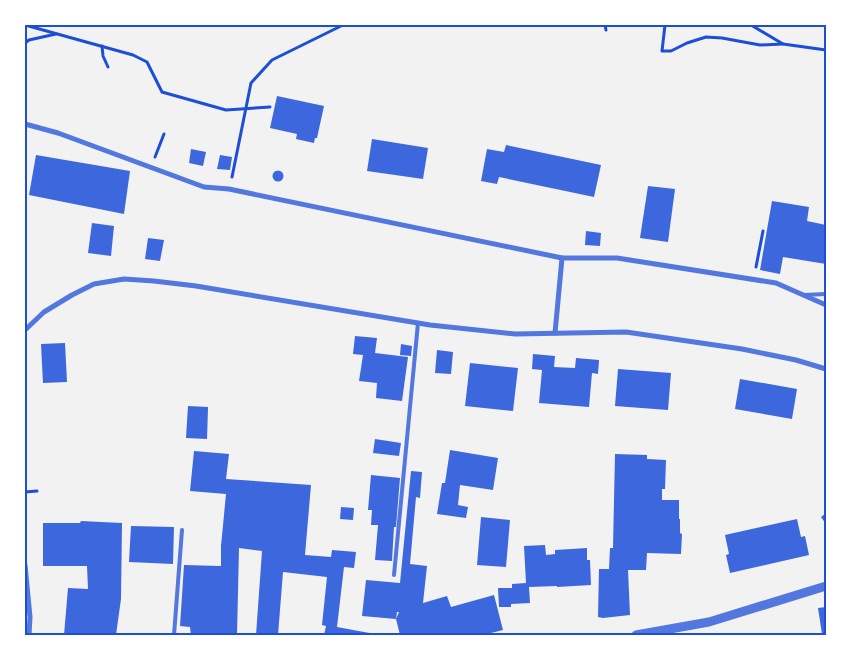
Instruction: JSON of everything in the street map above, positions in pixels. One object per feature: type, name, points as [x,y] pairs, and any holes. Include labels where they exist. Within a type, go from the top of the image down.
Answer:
[{"type":"street","points":[[25,124],[58,133],[204,186],[229,189],[562,258],[617,258],[776,283],[826,305]]},
{"type":"street","points":[[555,333],[562,258]]},
{"type":"street","points":[[25,330],[44,312],[72,295],[94,284],[124,279],[196,286],[418,324],[515,334],[626,332],[742,349],[796,360],[826,369]]},
{"type":"street","points":[[25,565],[30,635]]},
{"type":"street","points":[[636,635],[672,632],[826,586]]},
{"type":"lane","points":[[802,295],[826,294]]},
{"type":"lane","points":[[394,575],[418,324]]},
{"type":"lane","points":[[174,635],[182,530]]},
{"type":"path","points":[[25,25],[133,55],[146,62],[162,92],[226,110],[270,107]]},
{"type":"path","points":[[229,189],[251,83],[272,60],[343,25]]},
{"type":"path","points":[[605,25],[606,30]]},
{"type":"path","points":[[665,25],[662,51],[671,51],[688,43],[706,38],[722,38],[760,45],[783,44],[826,50]]},
{"type":"path","points":[[751,25],[783,44]]},
{"type":"path","points":[[25,43],[30,40],[57,34]]},
{"type":"path","points":[[102,46],[103,56],[108,67]]},
{"type":"path","points":[[158,151],[164,134]]},
{"type":"path","points":[[754,280],[763,232]]},
{"type":"path","points":[[25,492],[37,491]]},
{"type":"building","points":[[277,96],[324,106],[317,138],[315,138],[314,143],[296,139],[297,134],[270,128]]},
{"type":"building","points":[[372,139],[428,148],[423,179],[367,171]]},
{"type":"building","points":[[506,145],[601,165],[594,197],[499,177],[497,184],[481,181],[487,149],[504,152]]},
{"type":"building","points":[[191,149],[206,152],[203,166],[189,163]]},
{"type":"building","points":[[36,155],[130,171],[124,214],[29,195]]},
{"type":"building","points":[[220,155],[232,157],[230,170],[217,169]]},
{"type":"building","points":[[278,170],[284,176],[278,182],[272,176]]},
{"type":"building","points":[[648,186],[675,189],[668,242],[640,238]]},
{"type":"building","points":[[772,201],[809,207],[807,221],[826,225],[826,264],[783,257],[780,274],[760,270]]},
{"type":"building","points":[[92,223],[114,226],[111,256],[88,253]]},
{"type":"building","points":[[586,231],[601,233],[600,246],[585,245]]},
{"type":"building","points":[[148,238],[164,240],[160,261],[145,259]]},
{"type":"building","points":[[355,336],[377,338],[375,353],[408,357],[402,401],[376,398],[377,383],[359,381],[363,355],[353,354]]},
{"type":"building","points":[[65,343],[67,382],[43,383],[41,344]]},
{"type":"building","points":[[401,344],[412,346],[411,356],[400,355]]},
{"type":"building","points":[[437,350],[453,352],[451,374],[435,373]]},
{"type":"building","points":[[533,354],[555,356],[554,367],[575,368],[576,358],[599,360],[598,374],[592,373],[589,407],[539,403],[542,370],[532,369]]},
{"type":"building","points":[[470,363],[518,368],[513,411],[465,406]]},
{"type":"building","points":[[618,369],[671,373],[668,410],[615,406]]},
{"type":"building","points":[[740,379],[797,389],[792,419],[735,409]]},
{"type":"building","points":[[188,406],[208,407],[207,439],[186,438]]},
{"type":"building","points":[[375,439],[401,443],[399,456],[373,453]]},
{"type":"building","points":[[450,450],[498,458],[493,490],[460,485],[458,505],[468,507],[466,518],[437,514],[442,483],[445,483]]},
{"type":"building","points":[[194,451],[229,454],[226,479],[311,485],[305,555],[331,557],[332,550],[356,552],[354,568],[344,567],[337,627],[375,635],[324,635],[326,626],[322,625],[327,577],[283,572],[278,635],[256,635],[262,551],[239,548],[237,635],[191,635],[190,627],[180,626],[184,565],[221,566],[226,494],[190,491]]},
{"type":"building","points":[[615,454],[647,455],[647,459],[666,460],[665,489],[662,489],[662,500],[679,500],[680,533],[682,534],[681,554],[647,553],[646,570],[628,570],[630,615],[603,618],[598,617],[599,569],[609,569],[610,548],[613,548]]},
{"type":"building","points":[[411,471],[422,472],[420,498],[416,497],[410,564],[427,566],[423,603],[447,596],[451,607],[494,595],[503,630],[483,635],[400,635],[396,619],[362,616],[366,580],[400,583]]},
{"type":"building","points":[[371,475],[400,478],[392,561],[375,560],[378,525],[371,525],[372,510],[368,510]]},
{"type":"building","points":[[341,507],[354,508],[353,520],[340,519]]},
{"type":"building","points":[[826,513],[826,524],[821,517]]},
{"type":"building","points":[[481,517],[510,520],[506,567],[477,565]]},
{"type":"building","points":[[797,519],[801,537],[805,536],[809,555],[730,573],[726,555],[729,554],[725,535]]},
{"type":"building","points":[[81,521],[122,523],[121,599],[116,635],[64,635],[68,588],[88,589],[87,566],[43,566],[43,523],[80,523]]},
{"type":"building","points":[[131,526],[174,527],[173,564],[129,562]]},
{"type":"building","points":[[545,545],[546,555],[555,554],[555,550],[587,548],[587,560],[590,560],[591,585],[529,587],[530,603],[511,604],[511,607],[499,607],[498,588],[512,588],[512,584],[526,583],[524,546]]},
{"type":"building","points":[[826,607],[826,634],[822,634],[818,608]]}]
